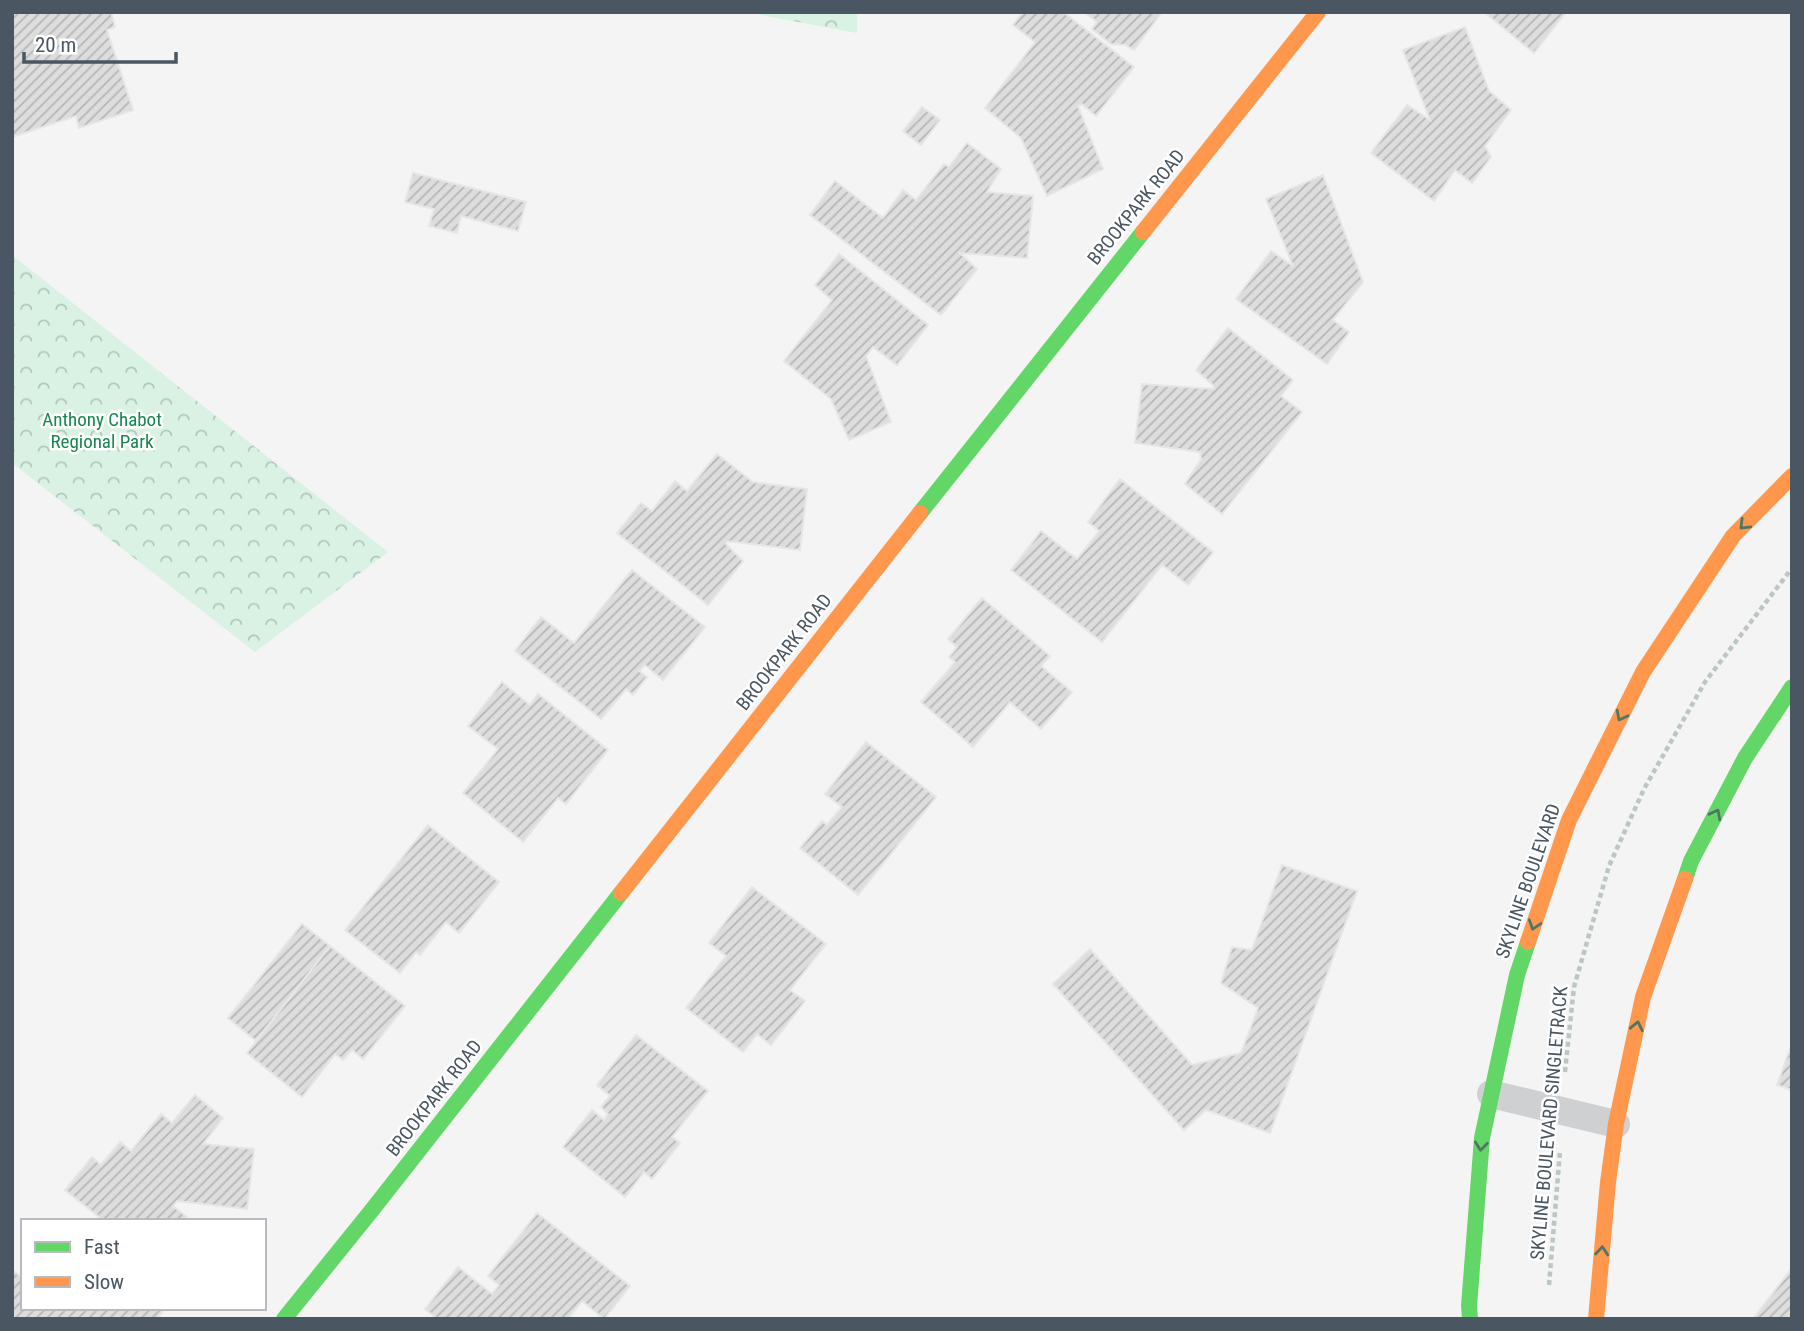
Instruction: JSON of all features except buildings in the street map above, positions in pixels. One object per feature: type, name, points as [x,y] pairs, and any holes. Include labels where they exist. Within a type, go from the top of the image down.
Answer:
[{"type":"street","name":"BROOKPARK ROAD","points":[[284,1319],[1318,12]]},
{"type":"street","name":"SKYLINE BOULEVARD","points":[[1470,1319],[1482,1138],[1517,975],[1569,820],[1643,672],[1733,536],[1792,476]]},
{"type":"street","points":[[1596,1319],[1616,1124],[1643,997],[1691,861],[1745,758],[1792,687]]},
{"type":"lane","points":[[1491,1094],[1616,1124]]},
{"type":"path","name":"SKYLINE BOULEVARD SINGLETRACK","points":[[1549,1293],[1574,987],[1609,866],[1644,789],[1705,682],[1792,568]]},
{"type":"green space","points":[[745,12],[857,12],[857,33]]},
{"type":"green space","name":"Anthony Chabot Regional Park","points":[[12,255],[388,552],[255,652],[12,463]]},
{"type":"traffic: fast","points":[[920,513],[1143,232]]},
{"type":"traffic: fast","points":[[1685,879],[1691,861],[1745,758],[1792,687]]},
{"type":"traffic: fast","points":[[284,1319],[621,893]]},
{"type":"traffic: fast","points":[[1470,1319],[1482,1138],[1517,975],[1528,942]]},
{"type":"traffic: slow","points":[[1143,232],[1318,12]]},
{"type":"traffic: slow","points":[[1528,942],[1569,820],[1643,672],[1733,536],[1792,476]]},
{"type":"traffic: slow","points":[[621,893],[920,513]]},
{"type":"traffic: slow","points":[[1596,1319],[1616,1124],[1643,997],[1685,879]]}]
